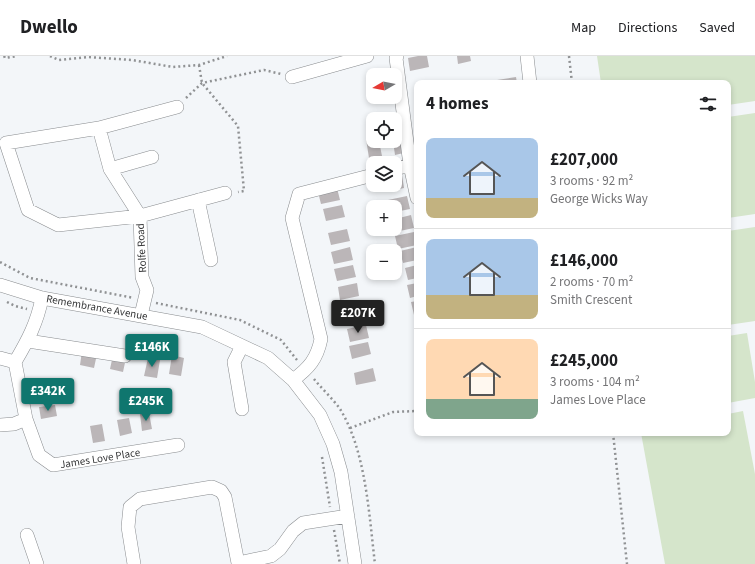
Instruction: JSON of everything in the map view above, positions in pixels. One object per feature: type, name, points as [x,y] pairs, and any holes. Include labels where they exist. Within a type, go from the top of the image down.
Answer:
[{"type":"street","points":[[292,77],[367,56]]},
{"type":"street","points":[[527,56],[530,80]]},
{"type":"street","points":[[394,57],[414,184]]},
{"type":"street","points":[[99,128],[110,169],[140,216],[58,225],[28,210],[6,143],[99,128],[177,107]]},
{"type":"street","points":[[110,169],[152,157]]},
{"type":"street","points":[[402,167],[410,165]]},
{"type":"street","points":[[293,380],[306,370],[318,352],[321,339],[292,218],[299,194],[366,177]]},
{"type":"street","name":"Rolfe Road","points":[[141,315],[147,290],[142,277],[140,216],[225,193]]},
{"type":"street","points":[[198,200],[211,260]]},
{"type":"street","name":"Remembrance Avenue","points":[[0,285],[42,298],[202,327],[268,358],[293,380],[320,414],[333,444],[341,472],[355,564]]},
{"type":"street","points":[[0,358],[15,362],[28,341],[39,312],[42,298]]},
{"type":"street","points":[[28,341],[125,356]]},
{"type":"street","points":[[242,346],[234,362],[242,409]]},
{"type":"street","name":"James Love Place","points":[[15,362],[26,419],[39,455],[54,465],[178,445]]},
{"type":"street","points":[[0,425],[14,424],[26,419]]},
{"type":"street","points":[[134,564],[128,527],[130,507],[140,499],[212,487],[221,491],[226,497],[238,563],[271,556],[280,549],[293,531],[303,523],[348,516]]},
{"type":"street","points":[[28,535],[37,564]]},
{"type":"path","points":[[4,56],[5,58],[17,56]]},
{"type":"path","points":[[50,56],[58,60],[88,57],[132,60],[173,67],[199,65],[227,56]]},
{"type":"path","points":[[569,56],[572,80]]},
{"type":"path","points":[[199,65],[202,83],[238,126],[244,191],[225,193]]},
{"type":"path","points":[[177,107],[202,83],[264,70],[292,77]]},
{"type":"path","points":[[5,301],[15,306],[39,312]]},
{"type":"path","points":[[350,428],[393,412],[414,411]]},
{"type":"path","points":[[613,436],[627,564]]},
{"type":"path","points":[[321,452],[340,564]]},
{"type":"green space","points":[[597,56],[755,56],[755,101],[731,105],[731,80],[601,80]]},
{"type":"green space","points":[[755,113],[755,214],[731,218],[731,117]]},
{"type":"green space","points":[[755,227],[755,321],[731,325],[731,231]]},
{"type":"green space","points":[[747,333],[755,382],[755,398],[731,402],[731,336]]},
{"type":"green space","points":[[743,411],[755,474],[755,564],[665,564],[642,436],[731,436],[731,413]]},
{"type":"building","points":[[427,56],[429,67],[410,71],[408,58]]},
{"type":"building","points":[[457,56],[470,56],[471,61],[458,64]]},
{"type":"building","points":[[516,77],[516,80],[497,80]]},
{"type":"building","points":[[402,133],[404,133],[408,152],[395,155],[394,148],[402,148]]},
{"type":"building","points":[[367,148],[380,148],[382,156],[369,156]]},
{"type":"building","points":[[402,175],[404,188],[402,188]]},
{"type":"building","points":[[337,188],[340,200],[321,204],[318,192]]},
{"type":"building","points":[[407,196],[410,209],[402,211],[402,200],[388,200]]},
{"type":"building","points":[[342,205],[345,217],[326,221],[323,209]]},
{"type":"building","points":[[411,215],[414,228],[402,231],[402,217]]},
{"type":"building","points":[[347,229],[350,241],[331,245],[328,233]]},
{"type":"building","points":[[414,232],[414,246],[402,248],[402,244],[397,244],[395,236],[402,236],[402,235]]},
{"type":"building","points":[[350,247],[353,260],[334,264],[331,252]]},
{"type":"building","points":[[414,248],[414,261],[403,263],[402,251]]},
{"type":"building","points":[[353,265],[356,277],[337,281],[334,269]]},
{"type":"building","points":[[414,266],[414,279],[408,280],[405,268]]},
{"type":"building","points":[[357,283],[359,296],[340,300],[338,287]]},
{"type":"building","points":[[414,284],[414,297],[410,298],[407,285]]},
{"type":"building","points":[[411,302],[414,302],[414,315]]},
{"type":"building","points":[[362,305],[365,317],[345,321],[343,309]]},
{"type":"building","points":[[366,325],[369,338],[350,342],[347,329]]},
{"type":"building","points":[[368,342],[371,354],[352,359],[349,346]]},
{"type":"building","points":[[82,351],[97,354],[94,368],[80,365]]},
{"type":"building","points":[[113,355],[126,358],[123,372],[110,369]]},
{"type":"building","points":[[172,355],[184,358],[181,376],[169,374]]},
{"type":"building","points":[[148,358],[160,360],[157,378],[144,376]]},
{"type":"building","points":[[373,368],[376,381],[356,385],[354,373]]},
{"type":"building","points":[[55,405],[57,416],[41,419],[39,407]]},
{"type":"building","points":[[149,413],[152,429],[142,431],[140,414]]},
{"type":"building","points":[[129,418],[132,433],[120,436],[117,420]]},
{"type":"building","points":[[102,424],[105,441],[93,443],[90,426]]}]
